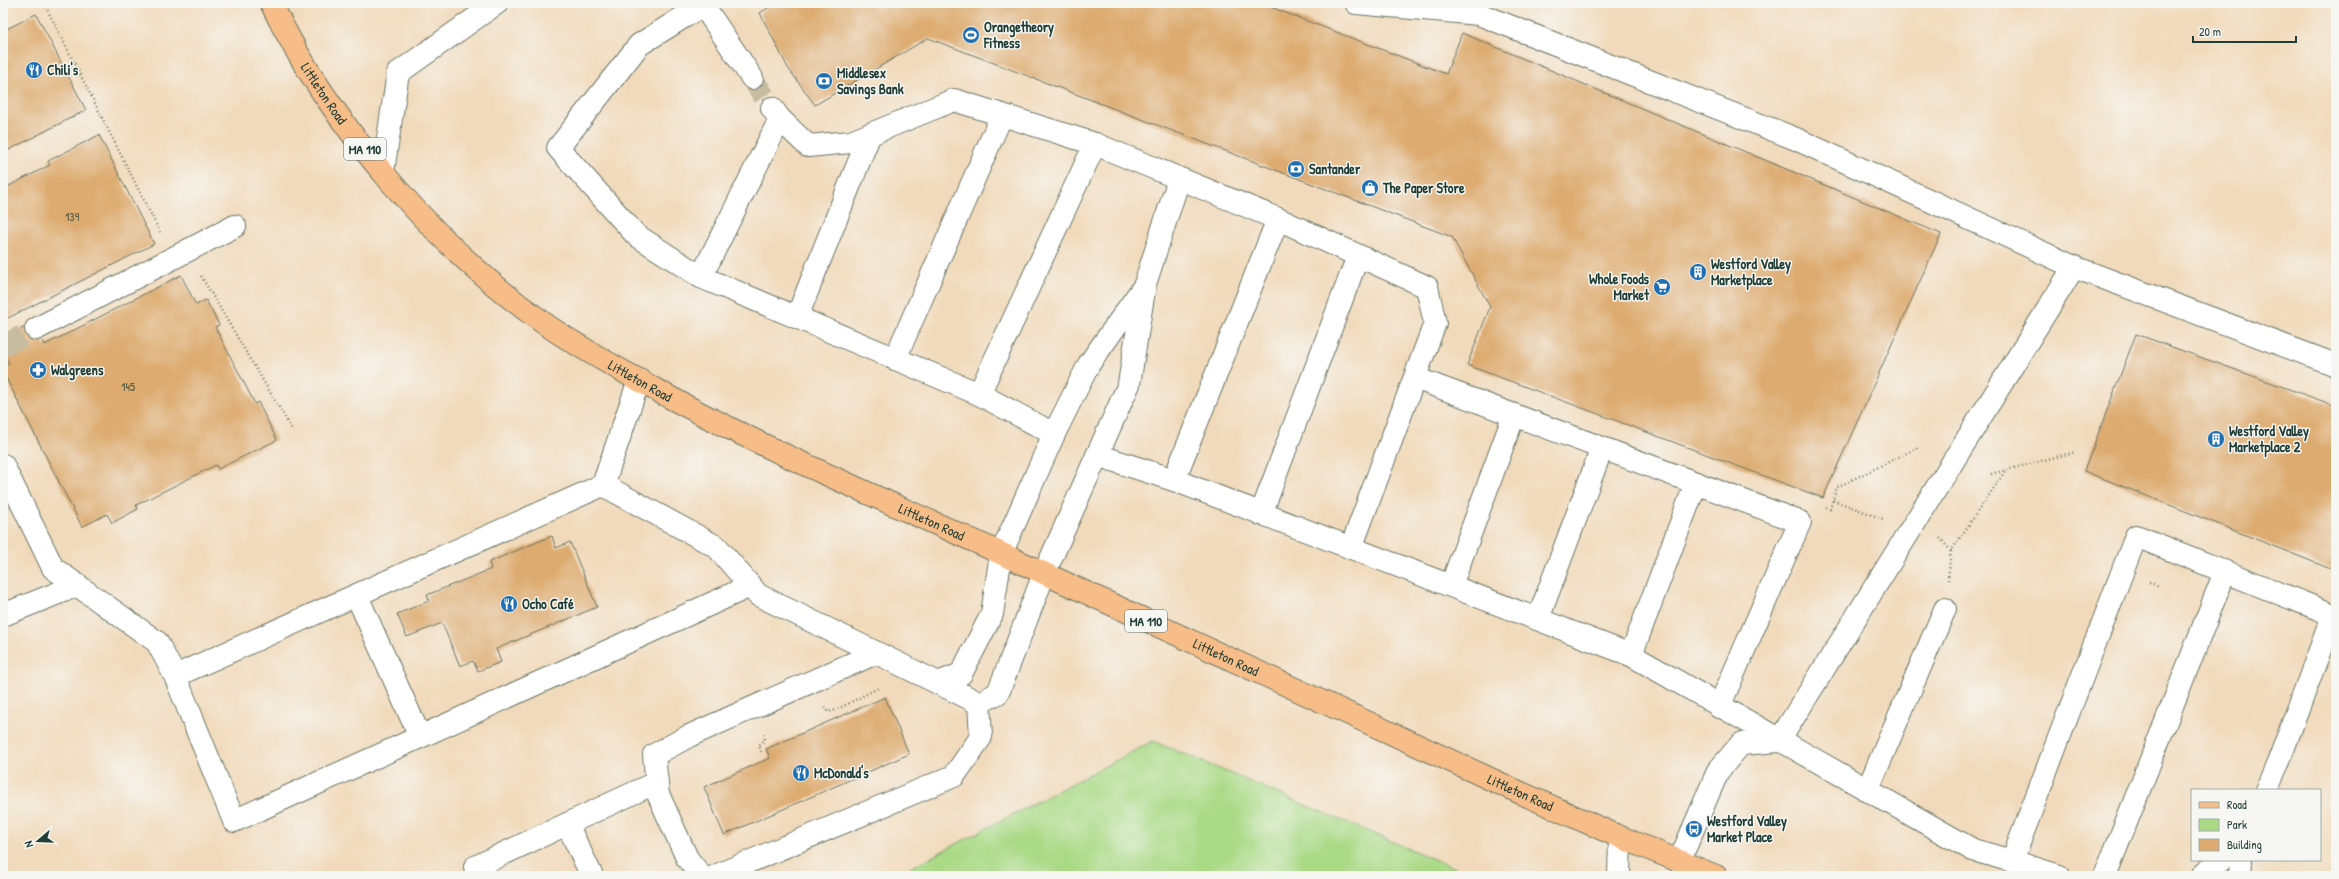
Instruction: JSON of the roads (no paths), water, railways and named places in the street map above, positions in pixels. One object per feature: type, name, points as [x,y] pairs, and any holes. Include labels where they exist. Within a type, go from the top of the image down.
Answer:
[{"type":"main road","name":"Littleton Road","points":[[271,3],[296,51],[323,93],[383,171],[453,248],[483,275],[547,325],[640,380],[718,423],[1044,574],[1620,837],[1716,876]]},
{"type":"lane","points":[[1356,3],[1479,14],[1796,139],[2074,267],[2336,365]]},
{"type":"lane","points":[[752,78],[704,4],[639,45],[558,148],[636,235],[701,277],[979,394],[1054,434]]},
{"type":"lane","points":[[383,171],[398,73],[484,7]]},
{"type":"lane","points":[[701,277],[776,114],[808,146],[851,142],[954,100],[1095,144],[1278,219],[1427,287],[1435,323],[1352,548]]},
{"type":"lane","points":[[895,359],[1002,115]]},
{"type":"lane","points":[[797,317],[870,134]]},
{"type":"lane","points":[[979,394],[1095,144]]},
{"type":"lane","points":[[979,703],[998,693],[1044,574],[1129,384],[1145,284],[1179,179]]},
{"type":"lane","points":[[1174,480],[1278,219]]},
{"type":"lane","points":[[36,329],[234,226]]},
{"type":"lane","points":[[1261,514],[1358,256]]},
{"type":"lane","points":[[1778,741],[2074,267]]},
{"type":"lane","points":[[938,683],[961,674],[992,614],[1001,554],[1054,434],[1089,364],[1145,284]]},
{"type":"lane","points":[[1415,378],[1800,522],[1720,707]]},
{"type":"lane","points":[[175,676],[603,485],[640,380]]},
{"type":"lane","points":[[1451,586],[1514,415]]},
{"type":"lane","points":[[1538,619],[1602,448]]},
{"type":"lane","points":[[1097,455],[1174,480],[1631,655],[1778,741],[1973,850],[2059,876]]},
{"type":"lane","points":[[3,465],[53,568],[157,642],[175,676],[234,821],[750,586]]},
{"type":"lane","points":[[1631,655],[1696,483]]},
{"type":"lane","points":[[603,485],[717,547],[758,595],[979,703]]},
{"type":"lane","points":[[2012,861],[2136,536],[2335,615],[2278,763],[2266,789]]},
{"type":"lane","points":[[2105,876],[2225,572]]},
{"type":"lane","points":[[3,614],[78,585]]},
{"type":"lane","points":[[357,596],[420,737]]},
{"type":"lane","points":[[1868,791],[1945,609]]},
{"type":"lane","points":[[701,876],[687,858],[658,794],[654,755],[689,736],[876,653]]},
{"type":"lane","points":[[715,876],[954,776],[980,738],[979,703]]},
{"type":"lane","points":[[1679,862],[1718,770],[1741,744],[1778,741]]},
{"type":"lane","points":[[475,867],[657,782]]},
{"type":"lane","points":[[567,824],[592,876]]},
{"type":"lane","points":[[1619,876],[1620,837]]},
{"type":"lane","points":[[2202,876],[2219,861]]},
{"type":"lane","points":[[2240,876],[2241,861]]},
{"type":"tunnel","points":[[752,78],[772,108]]},
{"type":"tunnel","points":[[3,346],[36,329]]},
{"type":"place","name":"Orangetheory Fitness","points":[[971,35]]},
{"type":"place","name":"Chili's","points":[[34,70]]},
{"type":"place","name":"Middlesex Savings Bank","points":[[824,81]]},
{"type":"place","name":"Santander","points":[[1296,169]]},
{"type":"place","name":"The Paper Store","points":[[1370,188]]},
{"type":"place","name":"Westford Valley Marketplace","points":[[1698,272]]},
{"type":"place","name":"Whole Foods Market","points":[[1662,287]]},
{"type":"place","name":"Walgreens","points":[[38,370]]},
{"type":"place","name":"Westford Valley Marketplace 2","points":[[2216,439]]},
{"type":"place","name":"Ocho Café","points":[[509,604]]},
{"type":"place","name":"McDonald's","points":[[801,773]]},
{"type":"place","name":"Westford Valley Market Place","points":[[1694,829]]}]
